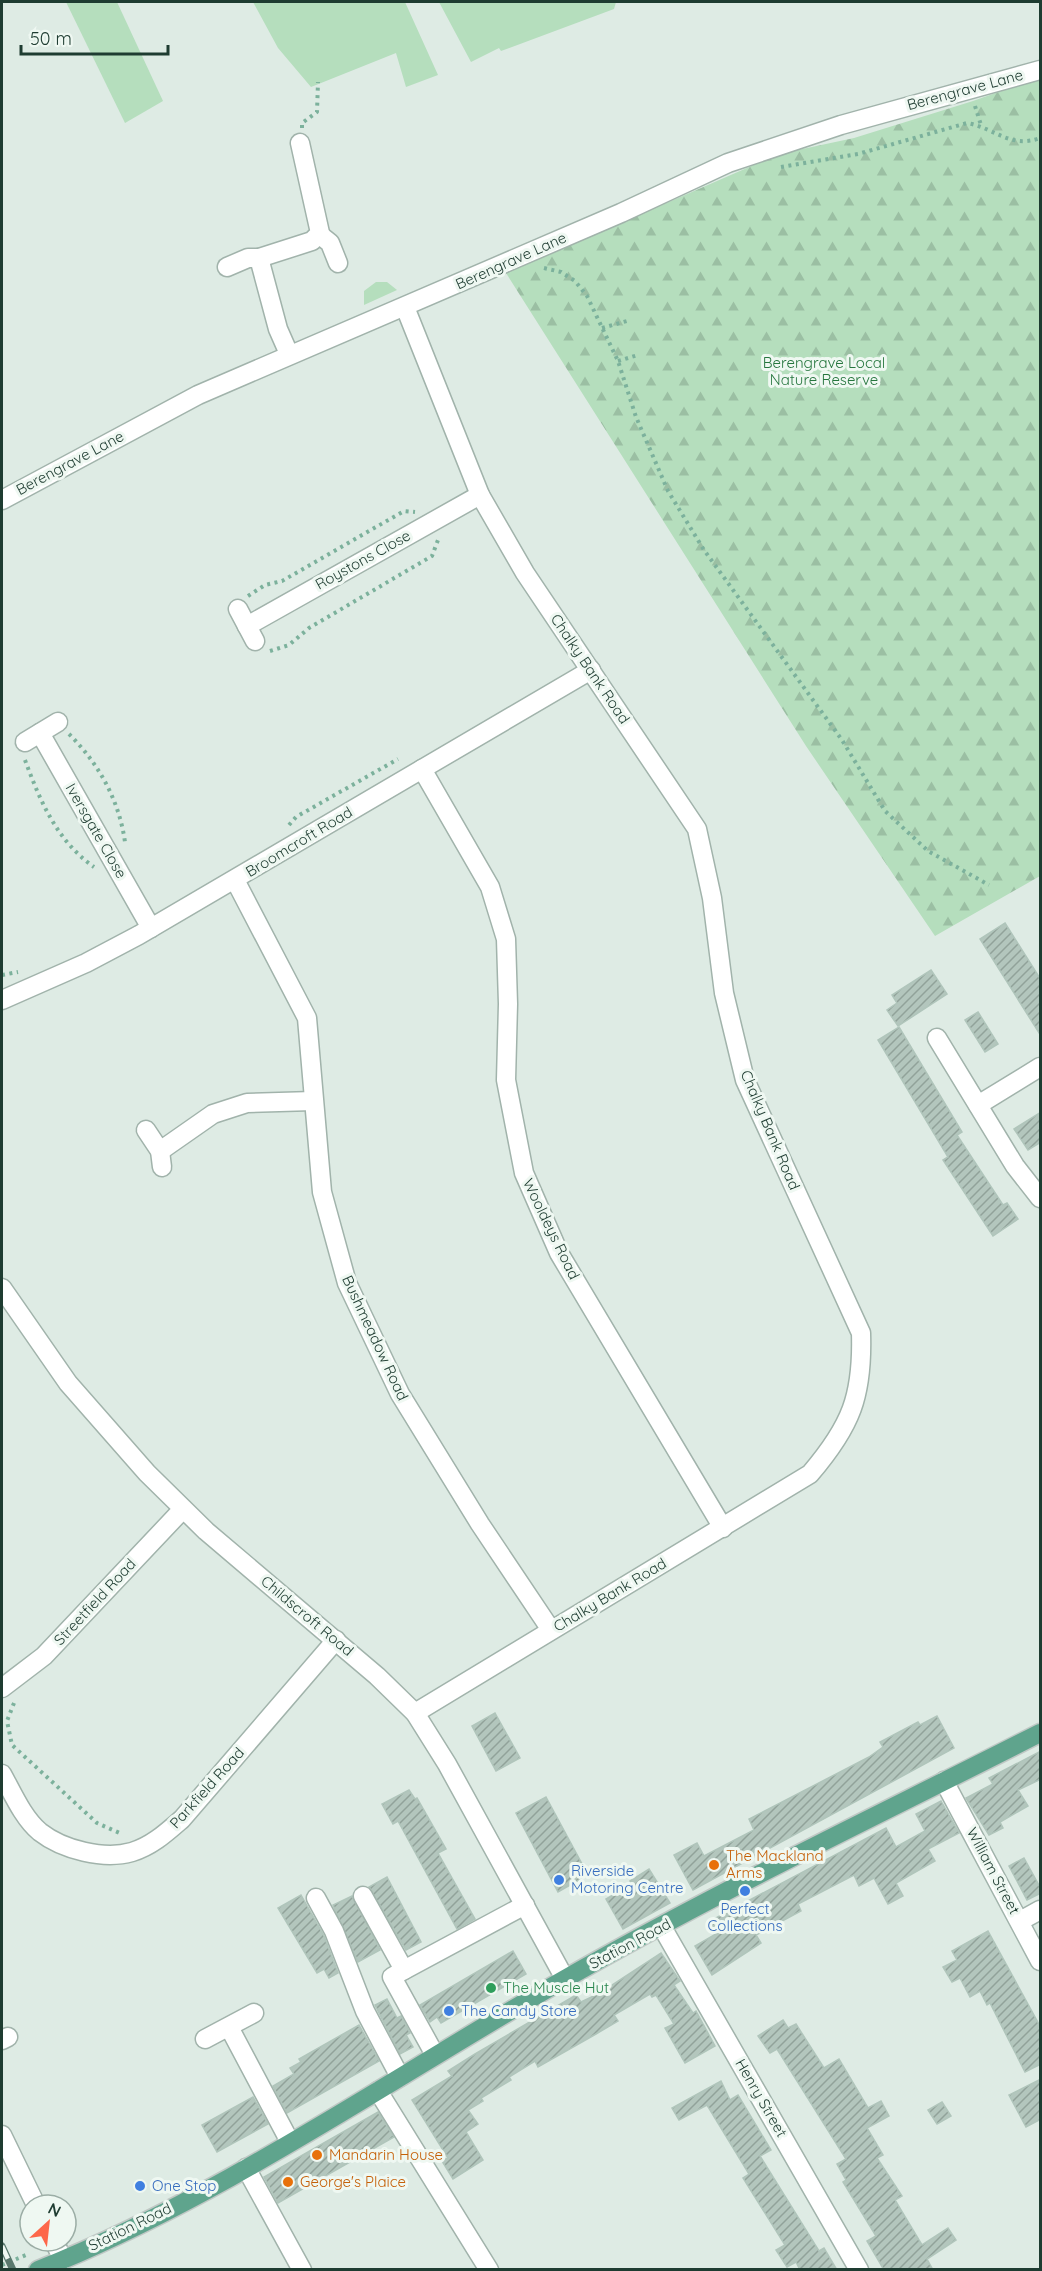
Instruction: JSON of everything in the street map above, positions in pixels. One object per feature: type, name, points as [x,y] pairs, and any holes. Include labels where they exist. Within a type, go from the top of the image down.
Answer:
[{"type":"main road","name":"Station Road","points":[[38,2270],[144,2221],[246,2168],[565,1979],[944,1781],[1041,1733]]},
{"type":"street","name":"Berengrave Lane","points":[[2,500],[198,395],[289,354],[405,307],[728,163],[842,125],[1041,70]]},
{"type":"street","points":[[300,143],[320,235],[330,243],[338,263]]},
{"type":"street","points":[[227,267],[248,258],[259,258],[312,241],[320,235]]},
{"type":"street","points":[[259,258],[278,329],[289,354]]},
{"type":"street","name":"Chalky Bank Road","points":[[405,307],[480,495],[525,573],[697,828],[712,898],[724,993],[745,1080],[861,1333],[862,1366],[854,1406],[836,1444],[810,1474],[415,1713]]},
{"type":"street","name":"Roystons Close","points":[[256,640],[480,495]]},
{"type":"street","points":[[239,606],[256,640]]},
{"type":"street","name":"Broomcroft Road","points":[[2,1000],[86,963],[151,928],[591,670]]},
{"type":"street","points":[[36,737],[58,722]]},
{"type":"street","name":"Iversgate Close","points":[[36,737],[151,928]]},
{"type":"street","name":"Wooldeys Road","points":[[422,769],[490,887],[506,939],[508,1004],[506,1080],[524,1173],[559,1252],[723,1528]]},
{"type":"street","name":"Bushmeadow Road","points":[[235,880],[307,1018],[322,1192],[347,1284],[400,1394],[480,1524],[551,1630]]},
{"type":"street","points":[[937,1038],[1015,1166],[1041,1198]]},
{"type":"street","points":[[978,1105],[1041,1067]]},
{"type":"street","points":[[146,1130],[161,1159],[213,1114],[247,1103],[313,1101]]},
{"type":"street","name":"Childscroft Road","points":[[2,1288],[68,1383],[119,1443],[183,1509],[377,1676],[415,1713],[431,1736],[565,1979]]},
{"type":"street","name":"Streetfield Road","points":[[9,1684],[55,1645],[183,1509]]},
{"type":"street","name":"Parkfield Road","points":[[2,1774],[17,1801],[39,1831],[68,1847],[100,1853],[132,1852],[156,1841],[182,1819],[336,1640]]},
{"type":"street","name":"William Street","points":[[944,1781],[1041,1961]]},
{"type":"street","points":[[363,1896],[404,1970]]},
{"type":"street","points":[[316,1898],[334,1931],[365,2011],[400,2077]]},
{"type":"street","points":[[435,2055],[392,1977],[525,1905]]},
{"type":"street","points":[[1020,1921],[1041,1910]]},
{"type":"street","name":"Henry Street","points":[[662,1927],[859,2270]]},
{"type":"street","points":[[205,2039],[254,2013]]},
{"type":"street","points":[[229,2027],[290,2142]]},
{"type":"street","points":[[378,2091],[489,2270]]},
{"type":"street","points":[[2,2135],[30,2193]]},
{"type":"street","points":[[246,2168],[302,2270]]},
{"type":"street","points":[[60,2253],[63,2260]]},
{"type":"path","points":[[300,143],[302,123],[317,112],[318,82]]},
{"type":"path","points":[[778,168],[858,154],[968,123],[981,126],[1005,140],[1033,141],[1041,138]]},
{"type":"path","points":[[536,270],[555,263]]},
{"type":"path","points":[[545,268],[561,272],[575,281],[587,296],[618,361],[636,417],[668,491],[704,550],[842,740],[885,811],[928,851],[988,885]]},
{"type":"path","points":[[602,328],[627,321]]},
{"type":"path","points":[[618,361],[638,355]]},
{"type":"path","points":[[239,606],[261,586],[282,581],[404,511],[420,513]]},
{"type":"path","points":[[256,640],[289,645],[309,628],[432,556],[441,532]]},
{"type":"path","points":[[101,872],[67,845],[33,783],[21,748],[61,724],[84,749],[103,778],[120,812],[126,846]]},
{"type":"path","points":[[287,829],[296,817],[401,758]]},
{"type":"path","points":[[9,1684],[23,1691],[7,1716],[7,1730],[12,1744],[103,1827],[114,1832],[132,1835]]},
{"type":"green space","points":[[66,2],[117,2],[163,101],[125,123]]},
{"type":"green space","points":[[253,2],[405,2],[438,75],[406,87],[396,53],[311,87],[278,48]]},
{"type":"green space","points":[[439,2],[616,2],[614,9],[501,51],[499,48],[471,62]]},
{"type":"green space","name":"Berengrave Local Nature Reserve","points":[[1040,77],[1040,876],[935,936],[806,746],[506,273],[779,154],[854,138],[973,101]]},
{"type":"green space","points":[[376,282],[387,282],[397,290],[364,305],[364,291]]},
{"type":"building","points":[[1005,923],[1041,980],[1041,1036],[980,939]]},
{"type":"building","points":[[931,970],[947,994],[898,1026],[887,1010],[897,1003],[892,995]]},
{"type":"building","points":[[978,1012],[998,1044],[985,1052],[965,1020]]},
{"type":"building","points":[[899,1027],[962,1132],[957,1135],[1003,1205],[1007,1203],[1018,1219],[993,1236],[943,1160],[948,1157],[878,1040]]},
{"type":"building","points":[[1041,1112],[1041,1142],[1028,1150],[1014,1129]]},
{"type":"building","points":[[495,1713],[520,1758],[496,1771],[472,1726]]},
{"type":"building","points":[[937,1716],[954,1748],[693,1890],[674,1855],[697,1843],[704,1856],[754,1830],[749,1819],[869,1757],[883,1747],[880,1742],[918,1722],[920,1725]]},
{"type":"building","points":[[1041,1751],[1041,1779],[1018,1790],[1028,1806],[1000,1822],[1003,1828],[989,1835],[966,1798],[993,1784],[989,1778]]},
{"type":"building","points":[[409,1790],[415,1799],[417,1798],[446,1849],[438,1853],[475,1919],[457,1929],[398,1821],[393,1824],[382,1804]]},
{"type":"building","points":[[546,1797],[588,1875],[558,1892],[516,1813]]},
{"type":"building","points":[[941,1801],[959,1833],[928,1849],[935,1861],[896,1883],[903,1896],[888,1904],[874,1878],[859,1886],[854,1875],[798,1904],[801,1911],[756,1935],[761,1943],[712,1975],[695,1946],[716,1934],[710,1921],[886,1828],[896,1847],[925,1831],[916,1814]]},
{"type":"building","points":[[1024,1858],[1041,1889],[1041,1893],[1027,1900],[1009,1866]]},
{"type":"building","points":[[649,1869],[670,1903],[623,1929],[606,1899],[632,1884],[630,1881]]},
{"type":"building","points":[[387,1877],[421,1942],[406,1950],[369,1887]]},
{"type":"building","points":[[301,1895],[324,1936],[338,1973],[329,1978],[324,1969],[317,1973],[278,1908]]},
{"type":"building","points":[[352,1896],[380,1950],[358,1962],[333,1905]]},
{"type":"building","points":[[988,1931],[1041,2028],[1041,2064],[1025,2072],[990,2003],[987,2005],[980,1991],[970,1997],[960,1978],[952,1982],[943,1967],[957,1960],[952,1951]]},
{"type":"building","points":[[513,1951],[526,1974],[441,2023],[437,2017],[430,2022],[420,2005]]},
{"type":"building","points":[[661,1953],[680,1981],[674,1985],[693,2013],[696,2011],[715,2046],[685,2063],[665,2028],[674,2024],[656,1995],[652,1997],[650,1994],[614,2015],[618,2021],[596,2034],[538,2067],[535,2061],[509,2077],[511,2080],[481,2098],[483,2101],[468,2110],[478,2124],[466,2132],[483,2160],[453,2179],[442,2161],[448,2158],[412,2100],[452,2076],[448,2071],[475,2054],[576,1995],[581,2002],[600,1993]]},
{"type":"building","points":[[387,1999],[397,2018],[401,2016],[410,2033],[406,2035],[413,2047],[400,2054],[375,2005]]},
{"type":"building","points":[[783,2020],[788,2028],[796,2024],[824,2068],[839,2059],[868,2108],[881,2101],[889,2116],[867,2128],[883,2155],[877,2158],[902,2196],[895,2200],[922,2245],[948,2228],[956,2240],[927,2259],[933,2270],[884,2270],[867,2241],[876,2236],[843,2182],[846,2180],[837,2164],[846,2159],[777,2049],[770,2053],[758,2036]]},
{"type":"building","points":[[359,2025],[379,2061],[287,2113],[273,2086],[294,2074],[290,2068],[301,2062],[299,2059]]},
{"type":"building","points":[[1041,2079],[1041,2119],[1026,2127],[1009,2095]]},
{"type":"building","points":[[721,2081],[730,2100],[738,2095],[771,2150],[760,2156],[819,2251],[824,2248],[837,2270],[800,2270],[796,2262],[787,2267],[776,2250],[785,2245],[743,2178],[749,2174],[707,2105],[679,2120],[672,2108]]},
{"type":"building","points":[[253,2097],[268,2124],[217,2152],[202,2125]]},
{"type":"building","points":[[942,2102],[951,2116],[937,2124],[928,2110]]},
{"type":"building","points":[[378,2112],[394,2137],[278,2203],[264,2177]]},
{"type":"railway","points":[[2,2246],[13,2270]]},
{"type":"place","name":"The Mackland Arms","points":[[714,1865]]},
{"type":"place","name":"Riverside Motoring Centre","points":[[559,1880]]},
{"type":"place","name":"Perfect Collections","points":[[745,1891]]},
{"type":"place","name":"The Muscle Hut","points":[[491,1988]]},
{"type":"place","name":"The Candy Store","points":[[449,2011]]},
{"type":"place","name":"Mandarin House","points":[[317,2155]]},
{"type":"place","name":"George's Plaice","points":[[288,2182]]},
{"type":"place","name":"One Stop","points":[[140,2186]]}]
